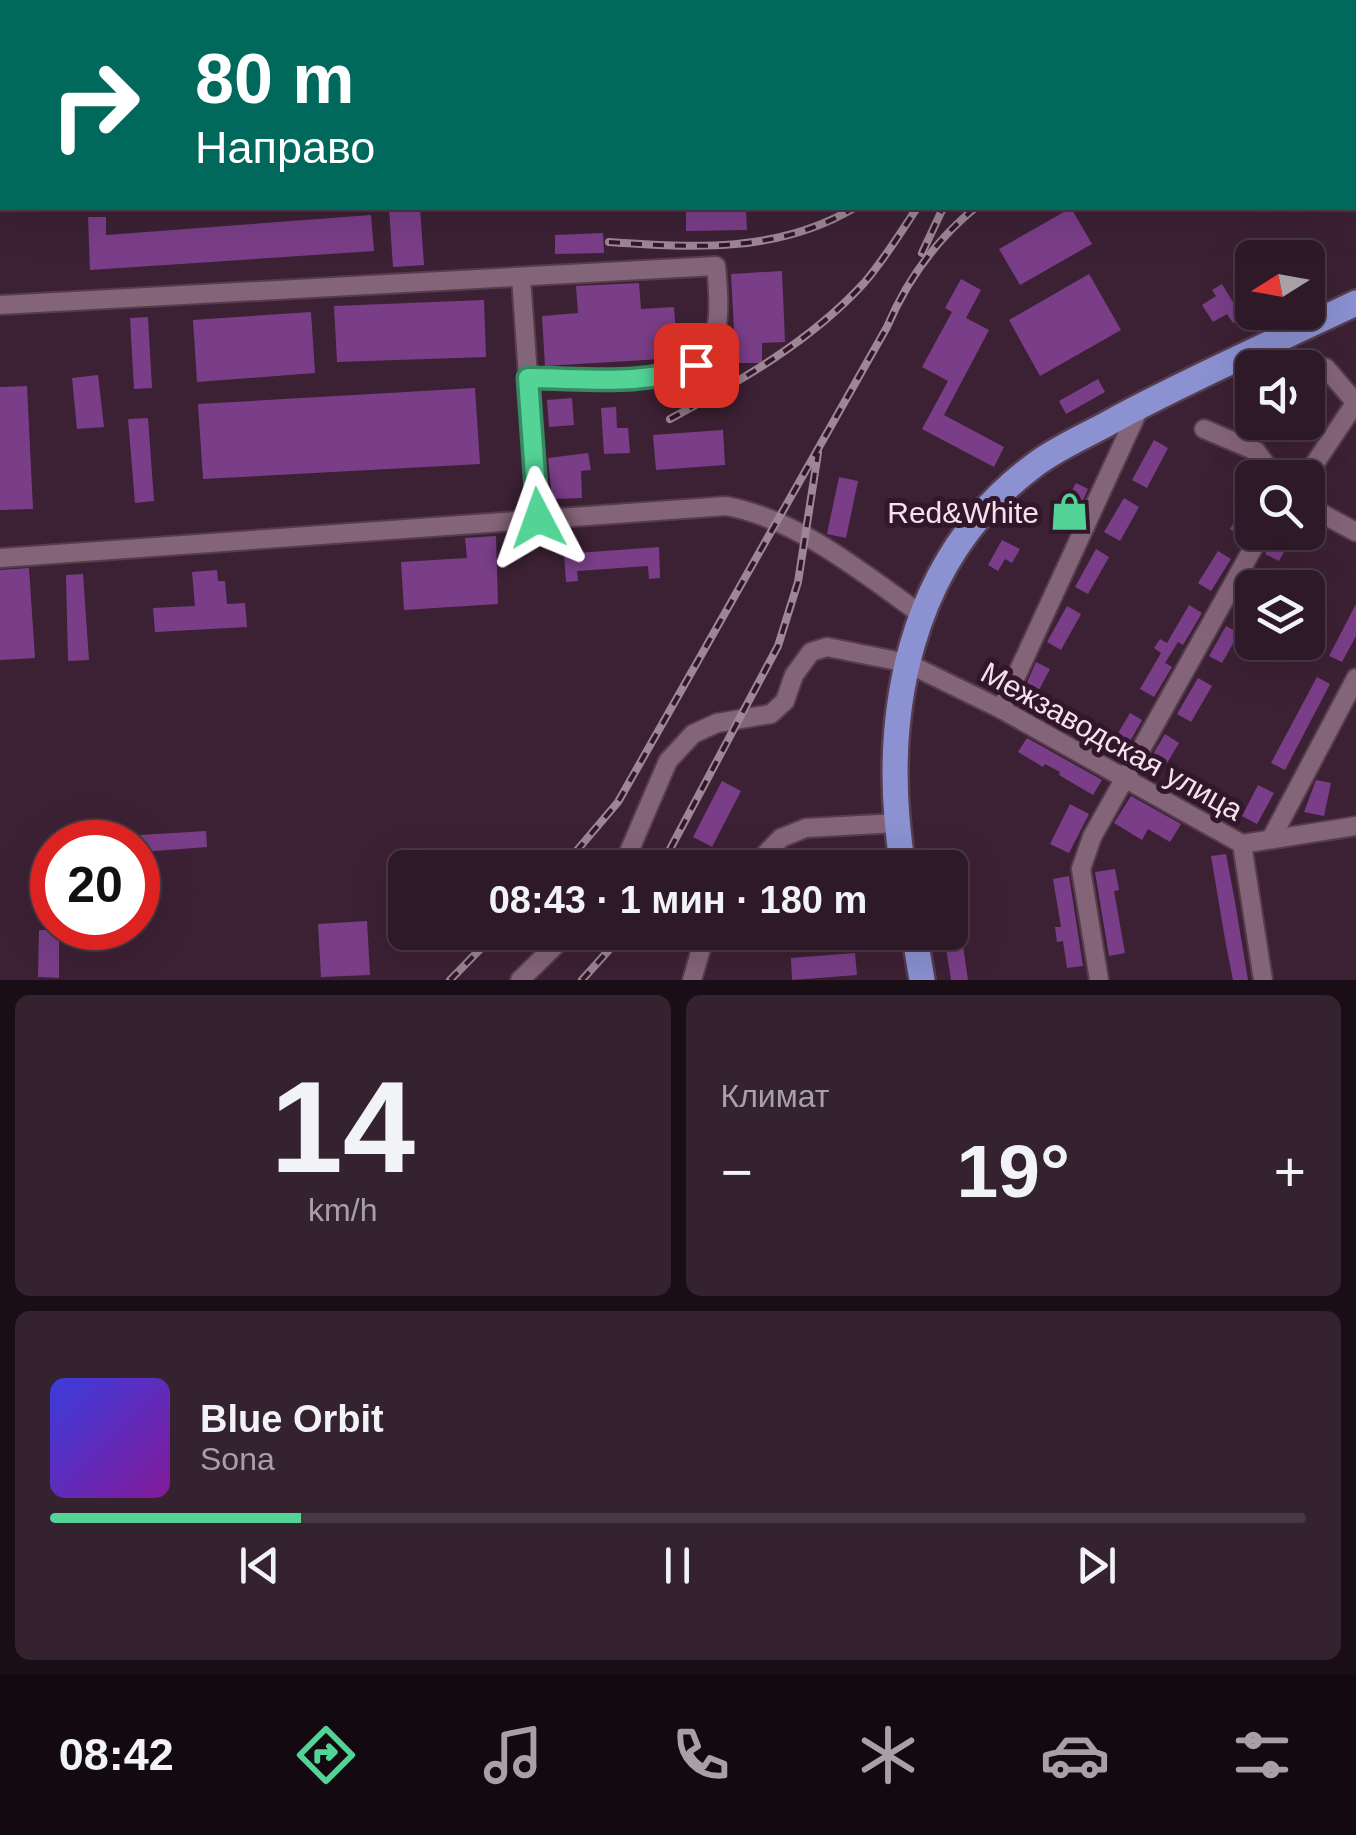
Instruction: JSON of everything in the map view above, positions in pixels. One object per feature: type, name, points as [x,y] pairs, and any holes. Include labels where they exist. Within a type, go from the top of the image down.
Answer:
[{"type":"highway","points":[[1257,350],[1356,303]]},
{"type":"highway","points":[[901,850],[894,741],[906,663],[922,614],[957,546],[998,496],[1038,462],[1140,406],[1235,361]]},
{"type":"highway","points":[[917,950],[922,980]]},
{"type":"street","points":[[0,306],[716,266],[720,310],[711,345],[696,365],[673,375],[528,378]]},
{"type":"street","points":[[521,277],[538,518]]},
{"type":"street","points":[[1317,460],[1355,402],[1325,368]]},
{"type":"street","points":[[1000,709],[1140,406]]},
{"type":"street","points":[[1204,429],[1256,452],[1262,460]]},
{"type":"street","points":[[0,558],[726,506],[754,511],[850,564],[922,614]]},
{"type":"street","points":[[1325,515],[1356,532]]},
{"type":"street","points":[[1098,980],[1081,869],[1092,837],[1252,550]]},
{"type":"street","name":"Межзаводская улица","points":[[630,850],[668,761],[692,734],[717,723],[770,714],[786,701],[794,675],[811,652],[827,647],[906,663],[1000,709],[1242,844],[1356,826]]},
{"type":"street","points":[[1272,837],[1356,678]]},
{"type":"street","points":[[769,850],[780,838],[806,828],[898,823]]},
{"type":"street","points":[[1242,844],[1263,980]]},
{"type":"street","points":[[520,980],[551,950]]},
{"type":"street","points":[[692,980],[701,950]]},
{"type":"building","points":[[389,210],[420,210],[424,265],[393,267]]},
{"type":"building","points":[[686,210],[746,210],[747,230],[686,231]]},
{"type":"building","points":[[1067,210],[1072,210],[1092,244],[1020,285],[999,249]]},
{"type":"building","points":[[371,215],[374,251],[90,270],[88,217],[106,217],[106,235]]},
{"type":"building","points":[[603,233],[604,253],[555,254],[555,235]]},
{"type":"building","points":[[782,271],[785,342],[762,343],[762,363],[721,363],[729,330],[734,330],[731,274]]},
{"type":"building","points":[[1089,274],[1121,330],[1040,376],[1009,320]]},
{"type":"building","points":[[961,279],[981,290],[966,318],[989,330],[944,415],[1004,447],[994,467],[922,429],[948,381],[922,367],[952,312],[945,308]]},
{"type":"building","points":[[639,283],[641,309],[674,307],[678,358],[545,366],[542,316],[578,313],[576,286]]},
{"type":"building","points":[[1222,284],[1235,305],[1235,322],[1227,314],[1213,322],[1202,305],[1216,296],[1212,290]]},
{"type":"building","points":[[484,300],[486,357],[337,362],[334,306]]},
{"type":"building","points":[[311,312],[315,373],[197,382],[193,320]]},
{"type":"building","points":[[148,317],[152,388],[134,389],[130,318]]},
{"type":"building","points":[[98,375],[104,427],[77,429],[72,378]]},
{"type":"building","points":[[1098,379],[1105,392],[1066,414],[1059,401]]},
{"type":"building","points":[[27,386],[33,509],[0,510],[0,387]]},
{"type":"building","points":[[475,388],[480,464],[203,479],[198,404]]},
{"type":"building","points":[[572,398],[574,425],[549,427],[547,400]]},
{"type":"building","points":[[616,407],[617,428],[628,428],[630,453],[604,454],[601,408]]},
{"type":"building","points":[[148,418],[154,501],[135,503],[128,419]]},
{"type":"building","points":[[723,430],[725,465],[656,470],[653,435]]},
{"type":"building","points":[[1154,440],[1168,448],[1147,488],[1132,480]]},
{"type":"building","points":[[588,453],[591,470],[581,471],[582,498],[552,499],[548,458]]},
{"type":"building","points":[[839,477],[858,481],[846,538],[827,534]]},
{"type":"building","points":[[1076,483],[1088,489],[1068,533],[1054,525]]},
{"type":"building","points":[[1124,498],[1139,507],[1120,541],[1104,532]]},
{"type":"building","points":[[496,536],[498,604],[404,610],[401,562],[467,558],[465,538]]},
{"type":"building","points":[[1002,540],[1020,549],[1012,563],[1005,559],[998,571],[988,565]]},
{"type":"building","points":[[659,547],[660,578],[649,579],[648,566],[577,571],[578,581],[566,582],[564,554]]},
{"type":"building","points":[[1096,549],[1109,557],[1088,594],[1075,587]]},
{"type":"building","points":[[1267,550],[1285,550],[1279,561],[1265,554]]},
{"type":"building","points":[[1218,551],[1231,559],[1211,591],[1198,583]]},
{"type":"building","points":[[29,568],[35,658],[0,660],[0,570]]},
{"type":"building","points":[[217,570],[218,581],[225,581],[227,604],[245,603],[247,627],[155,632],[153,608],[195,606],[192,572]]},
{"type":"building","points":[[83,574],[89,660],[68,661],[66,575]]},
{"type":"building","points":[[1356,604],[1356,636],[1342,662],[1329,656]]},
{"type":"building","points":[[1189,605],[1202,613],[1183,645],[1178,642],[1165,663],[1172,667],[1154,697],[1140,689],[1161,653],[1154,648],[1160,639],[1167,643]]},
{"type":"building","points":[[1067,606],[1081,614],[1061,650],[1047,642]]},
{"type":"building","points":[[1226,626],[1235,631],[1235,640],[1222,663],[1209,656]]},
{"type":"building","points":[[1036,662],[1050,669],[1029,709],[1018,703]]},
{"type":"building","points":[[1317,677],[1330,684],[1285,770],[1271,763]]},
{"type":"building","points":[[1198,678],[1212,686],[1191,722],[1177,714]]},
{"type":"building","points":[[1130,713],[1142,720],[1124,752],[1111,745]]},
{"type":"building","points":[[1165,734],[1179,743],[1161,773],[1147,764]]},
{"type":"building","points":[[1027,738],[1102,780],[1093,795],[1059,775],[1060,772],[1018,752]]},
{"type":"building","points":[[1316,780],[1331,783],[1324,816],[1304,812]]},
{"type":"building","points":[[722,781],[741,791],[712,847],[693,837]]},
{"type":"building","points":[[1258,785],[1274,793],[1257,824],[1242,816]]},
{"type":"building","points":[[1131,796],[1181,824],[1170,842],[1148,829],[1142,840],[1114,823]]},
{"type":"building","points":[[1070,804],[1089,814],[1069,853],[1050,844]]},
{"type":"building","points":[[206,831],[207,847],[160,851],[160,834]]},
{"type":"building","points":[[1226,854],[1248,980],[1233,980],[1226,945],[1211,856]]},
{"type":"building","points":[[1115,869],[1119,890],[1114,891],[1125,953],[1109,956],[1095,872]]},
{"type":"building","points":[[1069,876],[1083,966],[1067,968],[1063,941],[1057,942],[1055,927],[1061,927],[1053,879]]},
{"type":"building","points":[[367,921],[370,975],[321,977],[318,924]]},
{"type":"building","points":[[39,950],[59,950],[59,978],[38,977]]},
{"type":"building","points":[[946,950],[964,950],[968,980],[951,980]]},
{"type":"building","points":[[855,953],[857,975],[792,980],[791,958]]},
{"type":"railway","points":[[609,242],[735,244],[796,233],[850,210]]},
{"type":"railway","points":[[670,419],[748,375],[821,324],[871,274],[916,210]]},
{"type":"railway","points":[[922,253],[942,210]]},
{"type":"railway","points":[[577,850],[618,802],[913,277],[935,247],[973,210]]},
{"type":"railway","points":[[670,850],[778,646],[798,582],[818,453]]},
{"type":"railway","points":[[450,980],[479,950]]},
{"type":"railway","points":[[582,980],[609,950]]},
{"type":"place","name":"Red&White","points":[[1069,512]]},
{"type":"route","points":[[538,518],[528,378],[634,379],[673,375],[696,365]]}]
